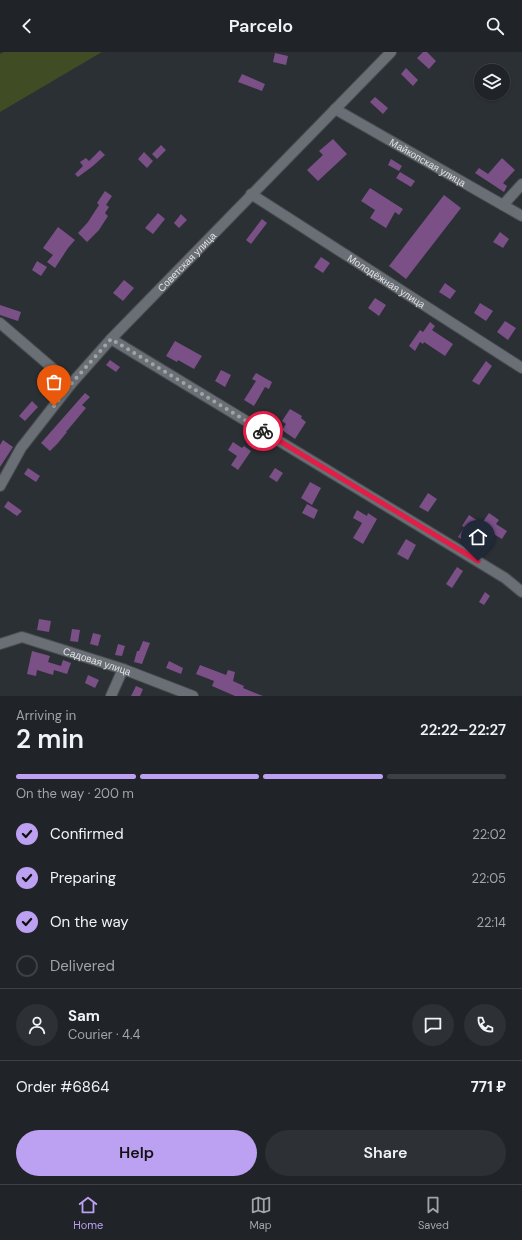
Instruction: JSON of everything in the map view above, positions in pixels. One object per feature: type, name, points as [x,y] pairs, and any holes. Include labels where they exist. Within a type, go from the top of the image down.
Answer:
[{"type":"street","name":"Советская улица","points":[[0,486],[21,448],[71,384],[111,339],[391,52]]},
{"type":"street","name":"Майкопская улица","points":[[335,109],[522,216]]},
{"type":"street","points":[[503,205],[522,184]]},
{"type":"street","name":"Молодёжная улица","points":[[251,194],[522,368]]},
{"type":"street","points":[[0,323],[71,384]]},
{"type":"street","points":[[111,339],[505,578],[522,592]]},
{"type":"street","name":"Садовая улица","points":[[0,644],[22,637],[123,669],[194,696]]},
{"type":"street","points":[[111,696],[123,669]]},
{"type":"green space","points":[[4,52],[102,52],[0,112],[0,54]]},
{"type":"building","points":[[423,52],[427,52],[436,61],[429,69],[417,58]]},
{"type":"building","points":[[275,53],[288,56],[286,65],[273,62]]},
{"type":"building","points":[[406,68],[418,80],[413,86],[401,74]]},
{"type":"building","points":[[242,74],[265,84],[262,91],[238,82]]},
{"type":"building","points":[[375,97],[388,108],[383,114],[370,102]]},
{"type":"building","points":[[333,139],[347,154],[318,181],[307,170],[323,155],[319,151]]},
{"type":"building","points":[[161,145],[166,150],[157,159],[152,154]]},
{"type":"building","points":[[100,150],[105,155],[78,177],[75,174],[83,166],[80,162],[86,158],[89,161]]},
{"type":"building","points":[[144,152],[153,161],[147,168],[138,159]]},
{"type":"building","points":[[502,158],[515,170],[503,183],[507,186],[504,192],[475,173],[479,168],[488,174]]},
{"type":"building","points":[[391,159],[402,166],[399,171],[388,165]]},
{"type":"building","points":[[400,172],[415,181],[411,187],[396,178]]},
{"type":"building","points":[[370,188],[403,209],[399,215],[395,212],[386,228],[370,218],[375,210],[361,201]]},
{"type":"building","points":[[105,191],[112,196],[106,205],[109,207],[105,213],[108,216],[99,230],[87,242],[78,233],[88,222],[99,205],[97,203]]},
{"type":"building","points":[[444,195],[461,208],[406,279],[389,266]]},
{"type":"building","points":[[158,213],[165,219],[153,234],[145,228]]},
{"type":"building","points":[[181,214],[187,220],[179,228],[174,223]]},
{"type":"building","points":[[262,219],[267,223],[251,244],[246,240]]},
{"type":"building","points":[[58,227],[75,240],[55,268],[47,262],[53,255],[43,248]]},
{"type":"building","points":[[500,232],[509,239],[503,248],[493,242]]},
{"type":"building","points":[[321,257],[330,263],[323,273],[314,267]]},
{"type":"building","points":[[37,261],[47,267],[41,276],[32,270]]},
{"type":"building","points":[[124,280],[134,288],[123,301],[113,293]]},
{"type":"building","points":[[445,283],[456,291],[450,299],[439,292]]},
{"type":"building","points":[[375,298],[386,305],[379,316],[368,308]]},
{"type":"building","points":[[480,303],[493,311],[486,321],[474,313]]},
{"type":"building","points":[[0,305],[21,312],[18,321],[0,315]]},
{"type":"building","points":[[505,321],[516,328],[508,340],[497,332]]},
{"type":"building","points":[[430,322],[435,326],[432,330],[453,344],[445,356],[424,342],[423,344],[420,342],[415,351],[409,346],[420,330],[423,332]]},
{"type":"building","points":[[175,341],[202,356],[194,369],[178,360],[177,362],[166,356]]},
{"type":"building","points":[[110,360],[120,367],[116,372],[106,365]]},
{"type":"building","points":[[486,361],[492,366],[479,385],[472,381]]},
{"type":"building","points":[[221,370],[231,375],[225,387],[215,381]]},
{"type":"building","points":[[256,373],[272,382],[269,389],[265,387],[254,406],[244,400],[256,381],[252,379]]},
{"type":"building","points":[[85,393],[90,397],[82,405],[86,408],[50,451],[41,443]]},
{"type":"building","points":[[32,401],[38,407],[25,421],[19,416]]},
{"type":"building","points":[[290,409],[302,416],[301,418],[306,422],[295,439],[282,430],[286,424],[282,421]]},
{"type":"building","points":[[3,440],[13,447],[0,467],[0,445]]},
{"type":"building","points":[[233,442],[242,448],[244,446],[251,451],[238,470],[231,465],[237,456],[228,450]]},
{"type":"building","points":[[28,468],[40,476],[36,482],[24,474]]},
{"type":"building","points":[[275,468],[283,473],[277,482],[269,477]]},
{"type":"building","points":[[310,482],[321,488],[312,505],[301,498]]},
{"type":"building","points":[[428,493],[437,499],[428,512],[419,507]]},
{"type":"building","points":[[8,501],[22,511],[17,516],[4,507]]},
{"type":"building","points":[[307,504],[318,510],[314,519],[302,513]]},
{"type":"building","points":[[357,510],[367,516],[368,513],[377,519],[363,544],[353,538],[362,523],[353,518]]},
{"type":"building","points":[[489,513],[499,520],[496,524],[507,531],[502,539],[480,526]]},
{"type":"building","points":[[469,515],[481,523],[468,543],[458,537],[464,527],[462,526]]},
{"type":"building","points":[[406,539],[416,545],[408,560],[397,554]]},
{"type":"building","points":[[457,567],[463,571],[452,588],[446,584]]},
{"type":"building","points":[[485,592],[490,596],[484,605],[479,602]]},
{"type":"building","points":[[39,619],[51,621],[49,632],[37,630]]},
{"type":"building","points":[[72,629],[80,630],[78,642],[70,641]]},
{"type":"building","points":[[93,633],[101,635],[98,646],[90,644]]},
{"type":"building","points":[[143,641],[150,643],[142,664],[134,662],[137,651],[139,651]]},
{"type":"building","points":[[118,644],[125,646],[122,656],[115,655]]},
{"type":"building","points":[[32,651],[50,656],[48,662],[61,666],[63,660],[71,663],[67,674],[54,670],[53,675],[37,670],[36,676],[27,674]]},
{"type":"building","points":[[169,661],[183,668],[181,674],[166,668]]},
{"type":"building","points":[[200,665],[226,675],[228,670],[235,672],[233,681],[244,686],[243,688],[263,696],[235,696],[212,686],[214,681],[196,674]]},
{"type":"building","points":[[88,675],[99,680],[95,688],[85,683]]},
{"type":"building","points":[[136,686],[143,689],[140,696],[131,696]]},
{"type":"way so far","points":[[54,406],[71,384],[111,339],[263,431]]},
{"type":"route","points":[[263,431],[478,561]]}]
